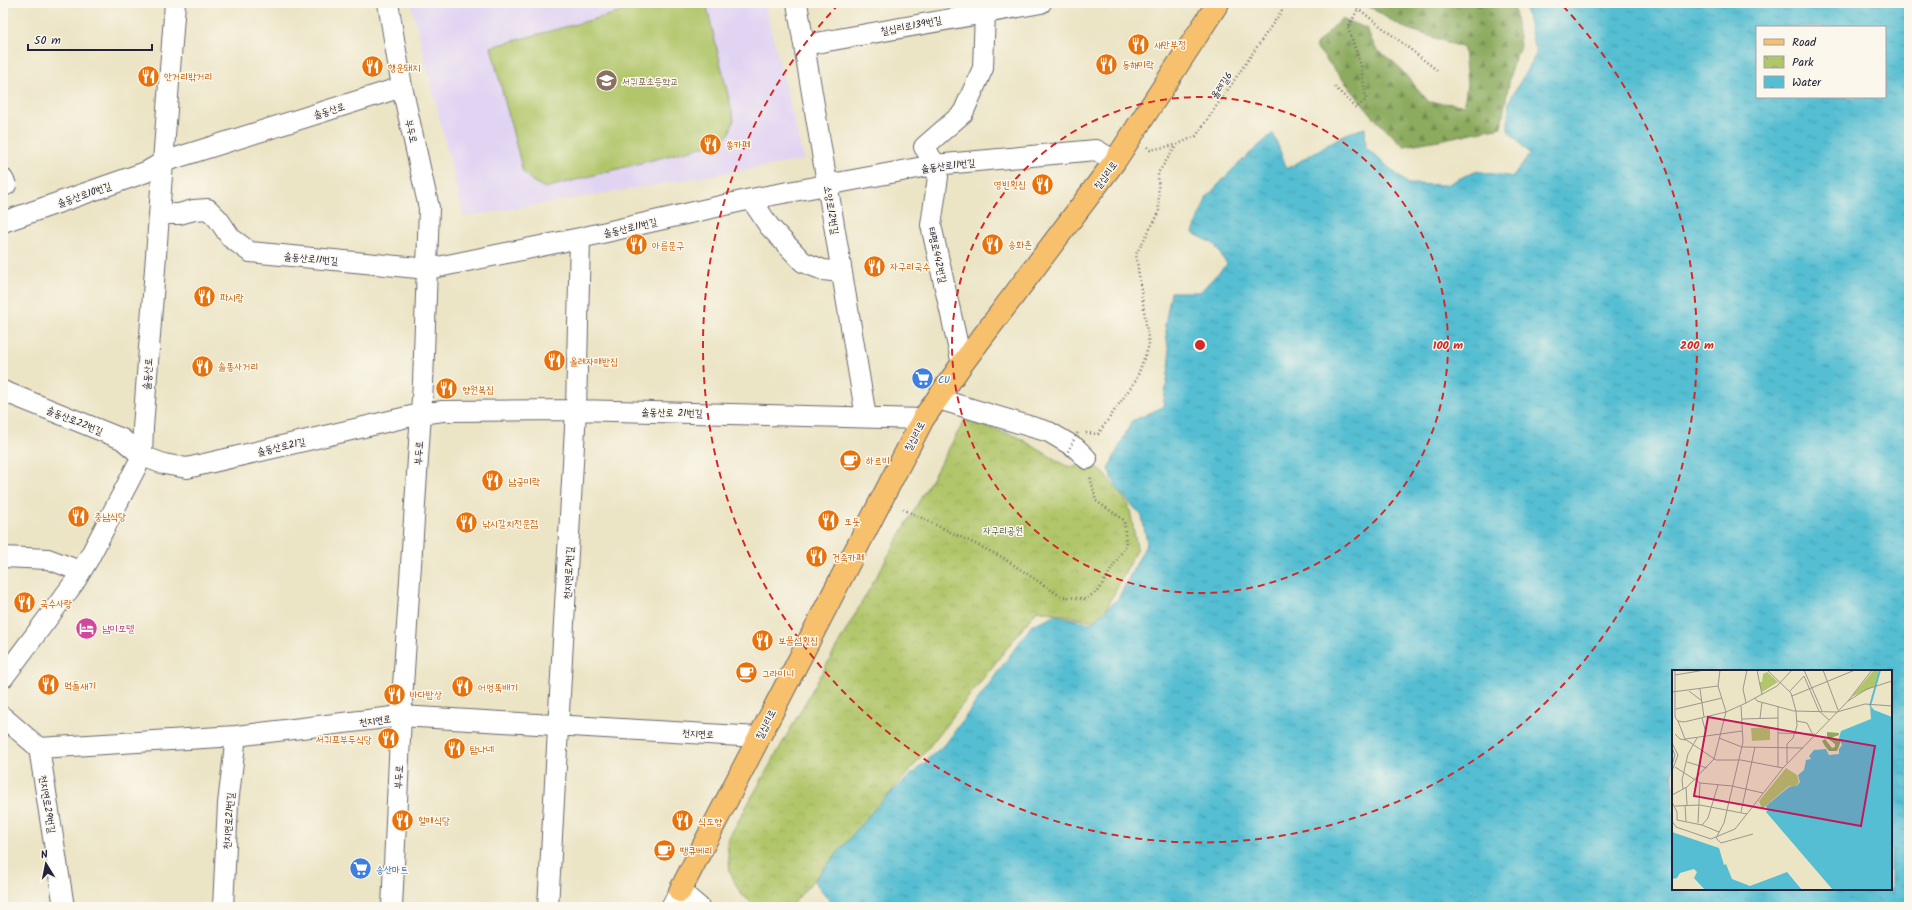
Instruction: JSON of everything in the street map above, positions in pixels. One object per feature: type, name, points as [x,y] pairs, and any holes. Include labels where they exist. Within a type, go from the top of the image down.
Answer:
[{"type":"main road","name":"칠십리로","points":[[676,899],[758,737],[923,419],[962,364],[1115,161],[1218,3]]},
{"type":"street","name":"솔동산로","points":[[3,678],[74,583],[89,558],[142,456],[175,3]]},
{"type":"street","name":"부두로","points":[[388,3],[402,86],[430,208],[420,414],[401,716],[392,907]]},
{"type":"street","name":"소양로12번길","points":[[797,3],[865,411]]},
{"type":"street","name":"칠십리로139번길","points":[[805,45],[986,7],[1041,3]]},
{"type":"street","name":"태평로442번길","points":[[962,364],[931,224],[938,177],[934,165],[924,147],[963,114],[983,68],[986,7]]},
{"type":"street","name":"솔동산로","points":[[163,162],[402,86]]},
{"type":"street","name":"솔동산로11번길","points":[[159,214],[179,214],[194,210],[208,209],[218,219],[231,238],[250,252],[428,269],[580,238],[751,199],[934,165],[1096,150],[1115,161]]},
{"type":"street","name":"솔동산로10번길","points":[[3,222],[146,172],[163,162]]},
{"type":"street","points":[[751,199],[769,226],[803,262],[823,270],[842,272]]},
{"type":"street","name":"천지연로7번길","points":[[548,907],[576,410],[580,238]]},
{"type":"street","name":"솔동산로22번길","points":[[3,391],[122,439],[142,456]]},
{"type":"street","points":[[938,399],[1049,432],[1076,448],[1087,459]]},
{"type":"street","name":"솔동산로 21번길","points":[[420,414],[443,411],[576,410],[865,411],[923,419]]},
{"type":"street","name":"솔동산로21길","points":[[142,456],[164,464],[186,468],[420,414]]},
{"type":"street","points":[[3,556],[48,559],[80,571]]},
{"type":"street","name":"천지연로","points":[[39,748],[236,736],[401,716],[758,737]]},
{"type":"street","points":[[3,717],[39,748]]},
{"type":"street","name":"천지연로21번길","points":[[223,907],[228,804],[236,736]]},
{"type":"street","name":"천지연로29번길","points":[[39,748],[64,907]]},
{"type":"street","points":[[676,899],[699,907]]},
{"type":"path","name":"올레길6","points":[[1133,134],[1150,150],[1176,145],[1196,136],[1287,3]]},
{"type":"path","points":[[1351,3],[1438,70]]},
{"type":"path","points":[[1335,87],[1356,108],[1366,100],[1361,66],[1348,28],[1358,9]]},
{"type":"path","points":[[1066,455],[1078,432],[1098,434],[1136,380],[1150,345],[1136,254],[1159,213],[1158,173],[1176,145]]},
{"type":"path","points":[[903,509],[1002,557],[1060,596],[1086,599],[1098,591],[1126,545],[1124,520],[1096,501],[1087,459]]},
{"type":"shaded area","name":"서귀포초등학교","points":[[411,3],[764,3],[804,160],[464,217]]},
{"type":"green space","points":[[654,3],[706,3],[734,120],[729,134],[721,142],[545,188],[532,181],[523,172],[491,47]]},
{"type":"green space","points":[[1363,3],[1419,3],[1425,8],[1442,3],[1497,3],[1515,9],[1520,46],[1512,66],[1501,127],[1404,146],[1377,121],[1315,46],[1341,19],[1366,28],[1376,49],[1396,64],[1429,102],[1464,105],[1467,84],[1464,48],[1400,26]]},
{"type":"green space","name":"자구리공원","points":[[965,420],[1016,436],[1066,466],[1101,469],[1129,505],[1137,548],[1100,622],[1037,610],[913,767],[790,907],[757,907],[740,893],[730,872],[727,841]]},
{"type":"water","points":[[1524,3],[1909,3],[1909,907],[835,907],[814,881],[877,806],[947,742],[1032,625],[1055,615],[1091,623],[1118,599],[1147,543],[1142,516],[1118,490],[1108,469],[1132,421],[1163,407],[1170,361],[1165,325],[1171,292],[1200,292],[1227,264],[1214,244],[1193,233],[1207,197],[1234,168],[1273,133],[1287,169],[1345,134],[1365,128],[1366,148],[1408,184],[1446,185],[1475,171],[1513,177],[1530,154],[1508,130],[1509,101],[1536,54]]},
{"type":"place","name":"새만부정","points":[[1139,44]]},
{"type":"place","name":"동해미락","points":[[1106,64]]},
{"type":"place","name":"행운돼지","points":[[372,67]]},
{"type":"place","name":"안거리밖거리","points":[[148,76]]},
{"type":"place","name":"서귀포초등학교","points":[[607,81]]},
{"type":"place","name":"쏭카페","points":[[711,144]]},
{"type":"place","name":"영빈횟집","points":[[1042,184]]},
{"type":"place","name":"송화촌","points":[[993,244]]},
{"type":"place","name":"아름문구","points":[[636,245]]},
{"type":"place","name":"자구리국수","points":[[874,266]]},
{"type":"place","name":"파시랑","points":[[205,297]]},
{"type":"place","name":"올레자매밥집","points":[[555,361]]},
{"type":"place","name":"솔똥사거리","points":[[202,366]]},
{"type":"place","name":"CU","points":[[922,379]]},
{"type":"place","name":"향원복집","points":[[446,389]]},
{"type":"place","name":"하르비","points":[[850,460]]},
{"type":"place","name":"남궁미락","points":[[492,481]]},
{"type":"place","name":"충남식당","points":[[78,516]]},
{"type":"place","name":"또돗","points":[[829,521]]},
{"type":"place","name":"낚시갈치전문점","points":[[466,523]]},
{"type":"place","name":"건축카페","points":[[817,557]]},
{"type":"place","name":"국수사랑","points":[[25,603]]},
{"type":"place","name":"남미모텔","points":[[87,628]]},
{"type":"place","name":"보물섬횟집","points":[[762,640]]},
{"type":"place","name":"그라미니","points":[[746,673]]},
{"type":"place","name":"먹돌새기","points":[[48,685]]},
{"type":"place","name":"어멍뚝배기","points":[[462,687]]},
{"type":"place","name":"바다밥상","points":[[394,694]]},
{"type":"place","name":"서귀포부두식당","points":[[388,739]]},
{"type":"place","name":"탐나네","points":[[454,749]]},
{"type":"place","name":"할매식당","points":[[402,820]]},
{"type":"place","name":"식도향","points":[[682,821]]},
{"type":"place","name":"땡큐베리","points":[[664,850]]},
{"type":"place","name":"송산마트","points":[[361,869]]}]
